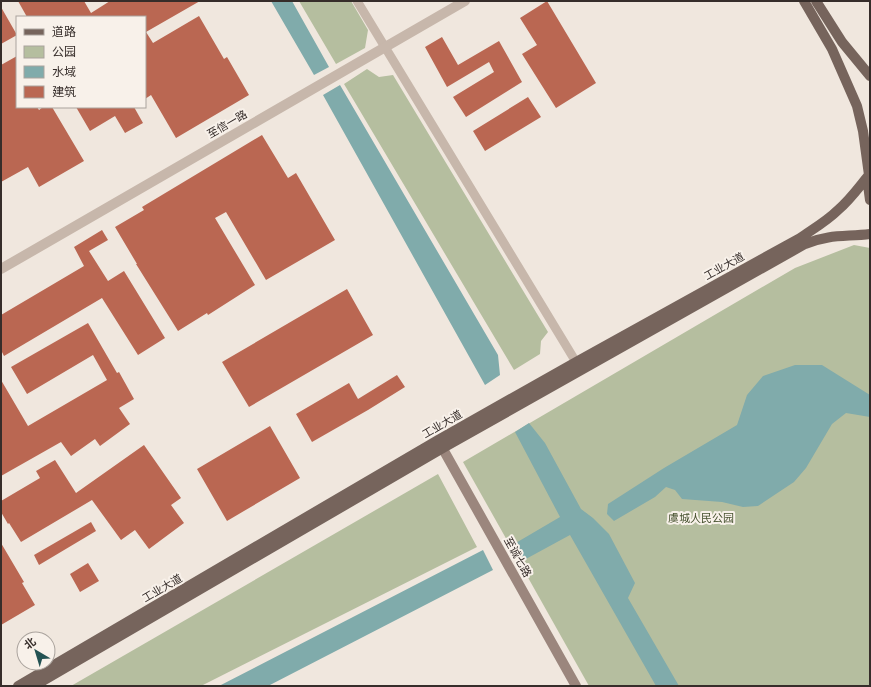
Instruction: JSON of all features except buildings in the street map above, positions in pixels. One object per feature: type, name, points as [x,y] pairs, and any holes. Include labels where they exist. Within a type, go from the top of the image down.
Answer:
[{"type":"main road","points":[[805,1],[832,49],[857,106],[863,131],[869,174],[868,185],[870,200]]},
{"type":"main road","points":[[816,1],[842,42],[870,76]]},
{"type":"main road","name":"工业大道","points":[[18,686],[440,444],[576,362],[800,238],[839,210],[854,194],[869,174]]},
{"type":"main road","points":[[34,686],[440,444],[805,244],[834,236],[870,234]]},
{"type":"main road","name":"至诚七路","points":[[440,444],[576,686]]},
{"type":"street","points":[[357,1],[576,362]]},
{"type":"street","name":"至信一路","points":[[1,269],[465,1]]},
{"type":"green space","points":[[299,1],[351,1],[368,30],[365,48],[336,64]]},
{"type":"green space","points":[[367,69],[379,77],[393,75],[548,332],[541,341],[540,354],[514,370],[344,84]]},
{"type":"green space","name":"虞城人民公园","points":[[854,245],[870,248],[870,686],[589,686],[463,462],[795,268]]},
{"type":"green space","points":[[438,474],[477,547],[201,686],[71,686]]},
{"type":"water","points":[[271,1],[292,1],[329,67],[314,75]]},
{"type":"water","points":[[340,85],[498,355],[500,375],[485,385],[323,95]]},
{"type":"water","points":[[795,365],[822,365],[870,395],[870,417],[846,413],[832,424],[806,468],[794,482],[758,506],[743,507],[722,502],[682,499],[675,490],[666,487],[655,497],[614,521],[607,514],[608,504],[664,468],[737,425],[747,395],[763,376]]},
{"type":"water","points":[[529,423],[545,443],[581,509],[593,518],[609,534],[635,583],[628,598],[679,686],[656,686],[570,535],[524,560],[514,544],[560,517],[515,432]]},
{"type":"water","points":[[483,550],[493,570],[268,686],[219,686]]}]
